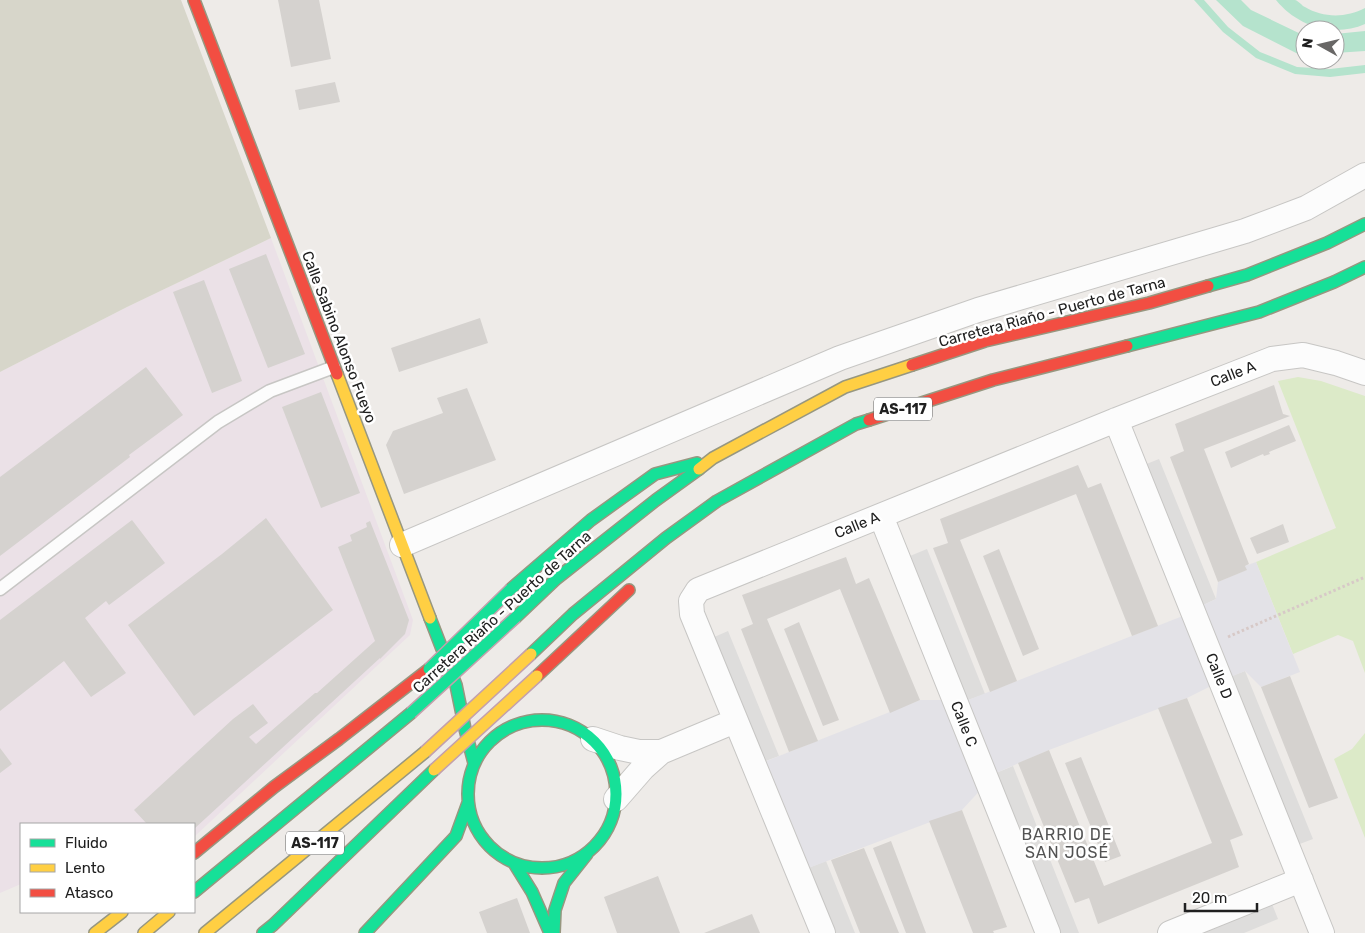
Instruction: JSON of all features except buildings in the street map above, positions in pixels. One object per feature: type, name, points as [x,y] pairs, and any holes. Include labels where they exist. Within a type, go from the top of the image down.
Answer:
[{"type":"main road","name":"Calle Sabino Alonso Fueyo","points":[[194,0],[456,685],[474,763]]},
{"type":"main road","name":"Carretera Riaño - Puerto de Tarna","points":[[195,891],[411,713],[556,579],[656,500],[713,458],[845,387],[985,342],[1149,303],[1247,275],[1327,243],[1365,224]]},
{"type":"main road","name":"AS-117","points":[[205,933],[425,752],[581,608],[666,538],[717,500],[856,424],[993,380],[1156,340],[1259,312],[1334,282],[1365,266]]},
{"type":"main road","points":[[195,852],[274,787],[340,739],[429,669],[511,589],[591,520],[655,474],[713,458]]},
{"type":"main road","points":[[678,543],[717,500]]},
{"type":"main road","points":[[263,933],[434,770],[636,583]]},
{"type":"main road","points":[[456,685],[489,710],[521,722]]},
{"type":"main road","points":[[550,933],[532,892],[509,860],[487,844],[475,824],[468,803],[468,782],[474,763],[486,745],[502,731],[521,722],[546,719],[571,725],[593,739],[609,763],[614,777],[616,799],[612,819],[603,836],[564,883],[555,910],[554,933]]},
{"type":"main road","points":[[365,932],[456,836],[468,803]]},
{"type":"main road","points":[[479,854],[533,867],[553,867],[572,861],[590,851]]},
{"type":"main road","points":[[431,863],[455,857]]},
{"type":"main road","points":[[95,933],[121,913]]},
{"type":"main road","points":[[144,933],[168,913]]},
{"type":"street","points":[[402,544],[840,358],[978,310],[1245,231],[1306,208],[1365,175]]},
{"type":"street","name":"Calle A","points":[[823,933],[692,614],[691,601],[698,590],[1116,420],[1272,359],[1303,355],[1336,363],[1365,373]]},
{"type":"street","name":"Calle D","points":[[1116,420],[1322,933]]},
{"type":"street","name":"Calle C","points":[[881,516],[1048,933]]},
{"type":"street","points":[[616,799],[643,768],[661,752],[736,721]]},
{"type":"street","points":[[593,739],[639,752],[661,752]]},
{"type":"street","points":[[1170,933],[1301,880]]},
{"type":"lane","points":[[0,589],[218,422],[270,391],[334,367]]},
{"type":"path","points":[[1207,646],[1365,577]]},
{"type":"shaded area","points":[[0,0],[181,0],[271,238],[127,307],[0,372]]},
{"type":"shaded area","points":[[271,238],[413,620],[410,635],[195,836],[195,823],[20,823],[20,884],[0,893],[0,372],[127,307]]},
{"type":"shaded area","points":[[1159,459],[1216,599],[1201,606],[1144,465]]},
{"type":"shaded area","points":[[927,549],[985,694],[968,700],[910,556]]},
{"type":"shaded area","points":[[1256,562],[1300,672],[1261,687],[1245,671],[1187,698],[1049,750],[996,773],[962,810],[798,872],[754,766],[920,700],[968,700],[1193,612],[1216,599],[1218,582],[1246,570],[1245,566]]},
{"type":"shaded area","points":[[728,631],[779,756],[763,762],[712,638]]},
{"type":"shaded area","points":[[1245,671],[1313,839],[1297,845],[1229,677]]},
{"type":"shaded area","points":[[1013,766],[1079,933],[1060,933],[996,773]]},
{"type":"shaded area","points":[[826,861],[855,933],[833,933],[808,868]]},
{"type":"shaded area","points":[[1272,904],[1278,919],[1244,933],[1200,933]]},
{"type":"green space","points":[[1194,0],[1204,0],[1228,27],[1260,52],[1295,66],[1295,70],[1345,70],[1345,67],[1365,65],[1365,73],[1330,77],[1295,74],[1256,58],[1223,32]]},
{"type":"green space","points":[[1216,0],[1241,0],[1251,10],[1295,31],[1295,52],[1243,26]]},
{"type":"green space","points":[[1276,0],[1295,0],[1312,11],[1327,15],[1350,14],[1365,8],[1365,24],[1345,29],[1345,20],[1300,20]]},
{"type":"green space","points":[[1365,31],[1365,51],[1345,52],[1345,33]]},
{"type":"green space","points":[[1298,377],[1321,381],[1365,396],[1365,673],[1353,641],[1338,635],[1293,654],[1256,562],[1336,528],[1278,381]]},
{"type":"green space","points":[[1365,733],[1365,838],[1334,759],[1352,749]]},
{"type":"traffic: fast","points":[[1208,286],[1247,275],[1327,243],[1365,224]]},
{"type":"traffic: fast","points":[[1127,346],[1259,312],[1334,282],[1365,267]]},
{"type":"traffic: fast","points":[[531,654],[573,614],[666,538],[717,501],[856,424],[869,420]]},
{"type":"traffic: fast","points":[[511,589],[591,520],[655,474],[697,463]]},
{"type":"traffic: fast","points":[[516,617],[556,579],[656,500],[699,469]]},
{"type":"traffic: fast","points":[[429,669],[511,589]]},
{"type":"traffic: fast","points":[[411,713],[516,617]]},
{"type":"traffic: fast","points":[[430,618],[456,685],[474,763]]},
{"type":"traffic: fast","points":[[195,891],[411,713]]},
{"type":"traffic: fast","points":[[542,720],[556,721],[570,726],[594,742],[610,766],[615,780],[616,794],[615,808],[610,822],[594,846],[570,862],[556,867],[542,868],[528,867],[514,862],[490,846],[474,822],[469,808],[468,794],[469,780],[474,766],[490,742],[514,726],[528,721],[542,720]]},
{"type":"traffic: fast","points":[[263,933],[434,770]]},
{"type":"traffic: fast","points":[[365,933],[456,836],[468,803]]},
{"type":"traffic: fast","points":[[554,933],[555,910],[564,883],[587,854]]},
{"type":"traffic: fast","points":[[514,863],[532,892],[550,933]]},
{"type":"traffic: slow","points":[[699,469],[713,458],[845,387],[912,365]]},
{"type":"traffic: slow","points":[[337,374],[430,618]]},
{"type":"traffic: slow","points":[[425,752],[531,654]]},
{"type":"traffic: slow","points":[[434,770],[537,676]]},
{"type":"traffic: slow","points":[[205,933],[425,752]]},
{"type":"traffic: slow","points":[[95,933],[121,913]]},
{"type":"traffic: slow","points":[[144,933],[168,913]]},
{"type":"traffic: jam","points":[[194,0],[337,374]]},
{"type":"traffic: jam","points":[[912,365],[985,341],[1149,303],[1208,286]]},
{"type":"traffic: jam","points":[[869,420],[993,380],[1127,346]]},
{"type":"traffic: jam","points":[[537,676],[629,590]]},
{"type":"traffic: jam","points":[[195,852],[274,787],[429,669]]},
{"type":"district","name":"BARRIO DE SAN JOSÉ","points":[[1067,843]]}]
